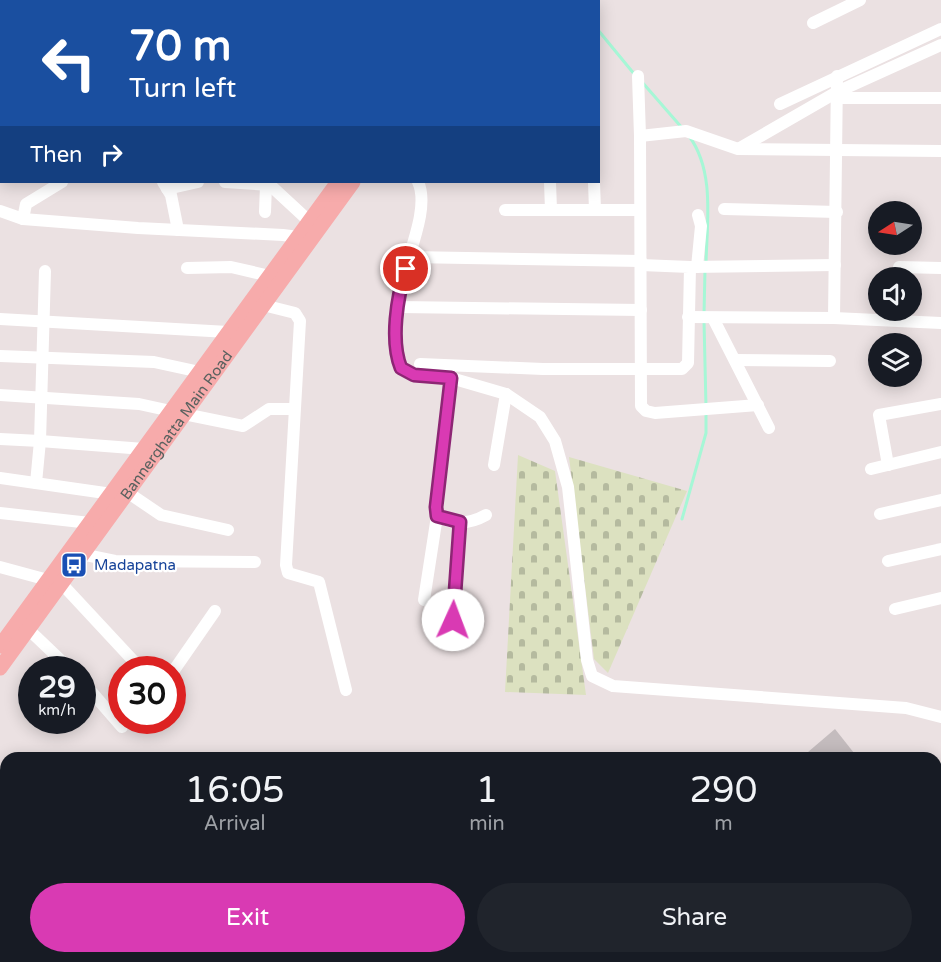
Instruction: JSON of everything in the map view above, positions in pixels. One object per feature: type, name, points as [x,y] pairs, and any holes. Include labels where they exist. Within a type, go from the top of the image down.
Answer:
[{"type":"main road","points":[[0,646],[55,581],[90,523],[119,493],[144,449],[178,413],[200,372],[270,276],[303,241],[310,222],[337,183]]},
{"type":"main road","name":"Bannerghatta Main Road","points":[[0,668],[28,629],[55,581],[81,555],[119,493],[178,413],[263,305],[303,241],[352,183]]},
{"type":"street","points":[[813,23],[860,0]]},
{"type":"street","points":[[780,104],[941,29]]},
{"type":"street","points":[[738,149],[837,95],[941,45]]},
{"type":"street","points":[[638,76],[641,406],[646,411],[655,413],[758,405]]},
{"type":"street","points":[[834,318],[837,76]]},
{"type":"street","points":[[837,95],[941,98]]},
{"type":"street","points":[[640,136],[686,131],[738,149],[837,148],[941,151]]},
{"type":"street","points":[[23,219],[26,204],[60,183]]},
{"type":"street","points":[[178,230],[165,185],[187,183]]},
{"type":"street","points":[[239,183],[270,185],[310,222]]},
{"type":"street","points":[[418,183],[422,190],[418,220],[399,307],[396,355],[401,368],[414,375],[451,378],[506,394],[540,417],[555,441],[568,487],[587,660],[592,676],[613,686],[906,708],[941,717]]},
{"type":"street","points":[[550,183],[551,210]]},
{"type":"street","points":[[594,183],[595,210]]},
{"type":"street","points":[[265,212],[266,185]]},
{"type":"street","points":[[724,209],[837,212]]},
{"type":"street","points":[[505,210],[639,210]]},
{"type":"street","points":[[0,211],[23,219],[303,241]]},
{"type":"street","points":[[420,364],[543,369],[682,369],[688,363],[688,317],[700,226],[698,215]]},
{"type":"street","points":[[409,257],[641,263],[694,267],[834,265]]},
{"type":"street","points":[[187,268],[231,267],[270,276]]},
{"type":"street","points":[[922,268],[941,268]]},
{"type":"street","points":[[36,483],[42,397],[45,271]]},
{"type":"street","points":[[263,305],[295,313],[300,321],[286,565],[288,573],[319,582],[346,690]]},
{"type":"street","points":[[399,307],[641,310]]},
{"type":"street","points":[[688,317],[834,318],[941,322]]},
{"type":"street","points":[[712,318],[770,428]]},
{"type":"street","points":[[0,319],[228,333]]},
{"type":"street","points":[[0,356],[154,362],[200,372]]},
{"type":"street","points":[[735,360],[830,361]]},
{"type":"street","points":[[424,600],[437,516],[441,458],[451,378]]},
{"type":"street","points":[[494,465],[506,394]]},
{"type":"street","points":[[0,395],[139,404],[243,426],[269,409],[294,409]]},
{"type":"street","points":[[888,465],[879,415],[941,404]]},
{"type":"street","points":[[0,439],[144,449]]},
{"type":"street","points":[[871,469],[941,452]]},
{"type":"street","points":[[0,478],[119,493],[161,515],[228,530]]},
{"type":"street","points":[[880,514],[941,500]]},
{"type":"street","points":[[0,513],[90,523]]},
{"type":"street","points":[[437,516],[460,522],[474,522],[486,515]]},
{"type":"street","points":[[460,522],[453,614],[460,630],[474,633]]},
{"type":"street","points":[[888,561],[941,549]]},
{"type":"street","points":[[81,555],[115,561],[255,562]]},
{"type":"street","points":[[0,567],[55,581],[128,656]]},
{"type":"street","points":[[895,609],[941,598]]},
{"type":"street","points":[[184,656],[215,611]]},
{"type":"street","points":[[28,629],[56,656]]},
{"type":"street","points":[[96,697],[108,711]]},
{"type":"green space","points":[[518,455],[555,471],[586,695],[505,692]]},
{"type":"green space","points":[[569,457],[687,491],[608,673],[594,659]]},
{"type":"building","points":[[835,729],[853,752],[808,752]]},
{"type":"waterway","points":[[600,32],[635,75]]},
{"type":"waterway","points":[[642,82],[683,129]]},
{"type":"waterway","points":[[689,136],[703,165],[706,181],[708,197],[706,263]]},
{"type":"waterway","points":[[704,314],[705,270]]},
{"type":"waterway","points":[[704,321],[706,407]]},
{"type":"waterway","points":[[682,519],[706,433],[706,414]]},
{"type":"place","name":"Madapatna","points":[[74,565]]},
{"type":"route","points":[[406,269],[402,280],[396,355],[401,368],[414,375],[451,378],[436,507],[437,516],[445,520],[460,522],[453,620]]}]
